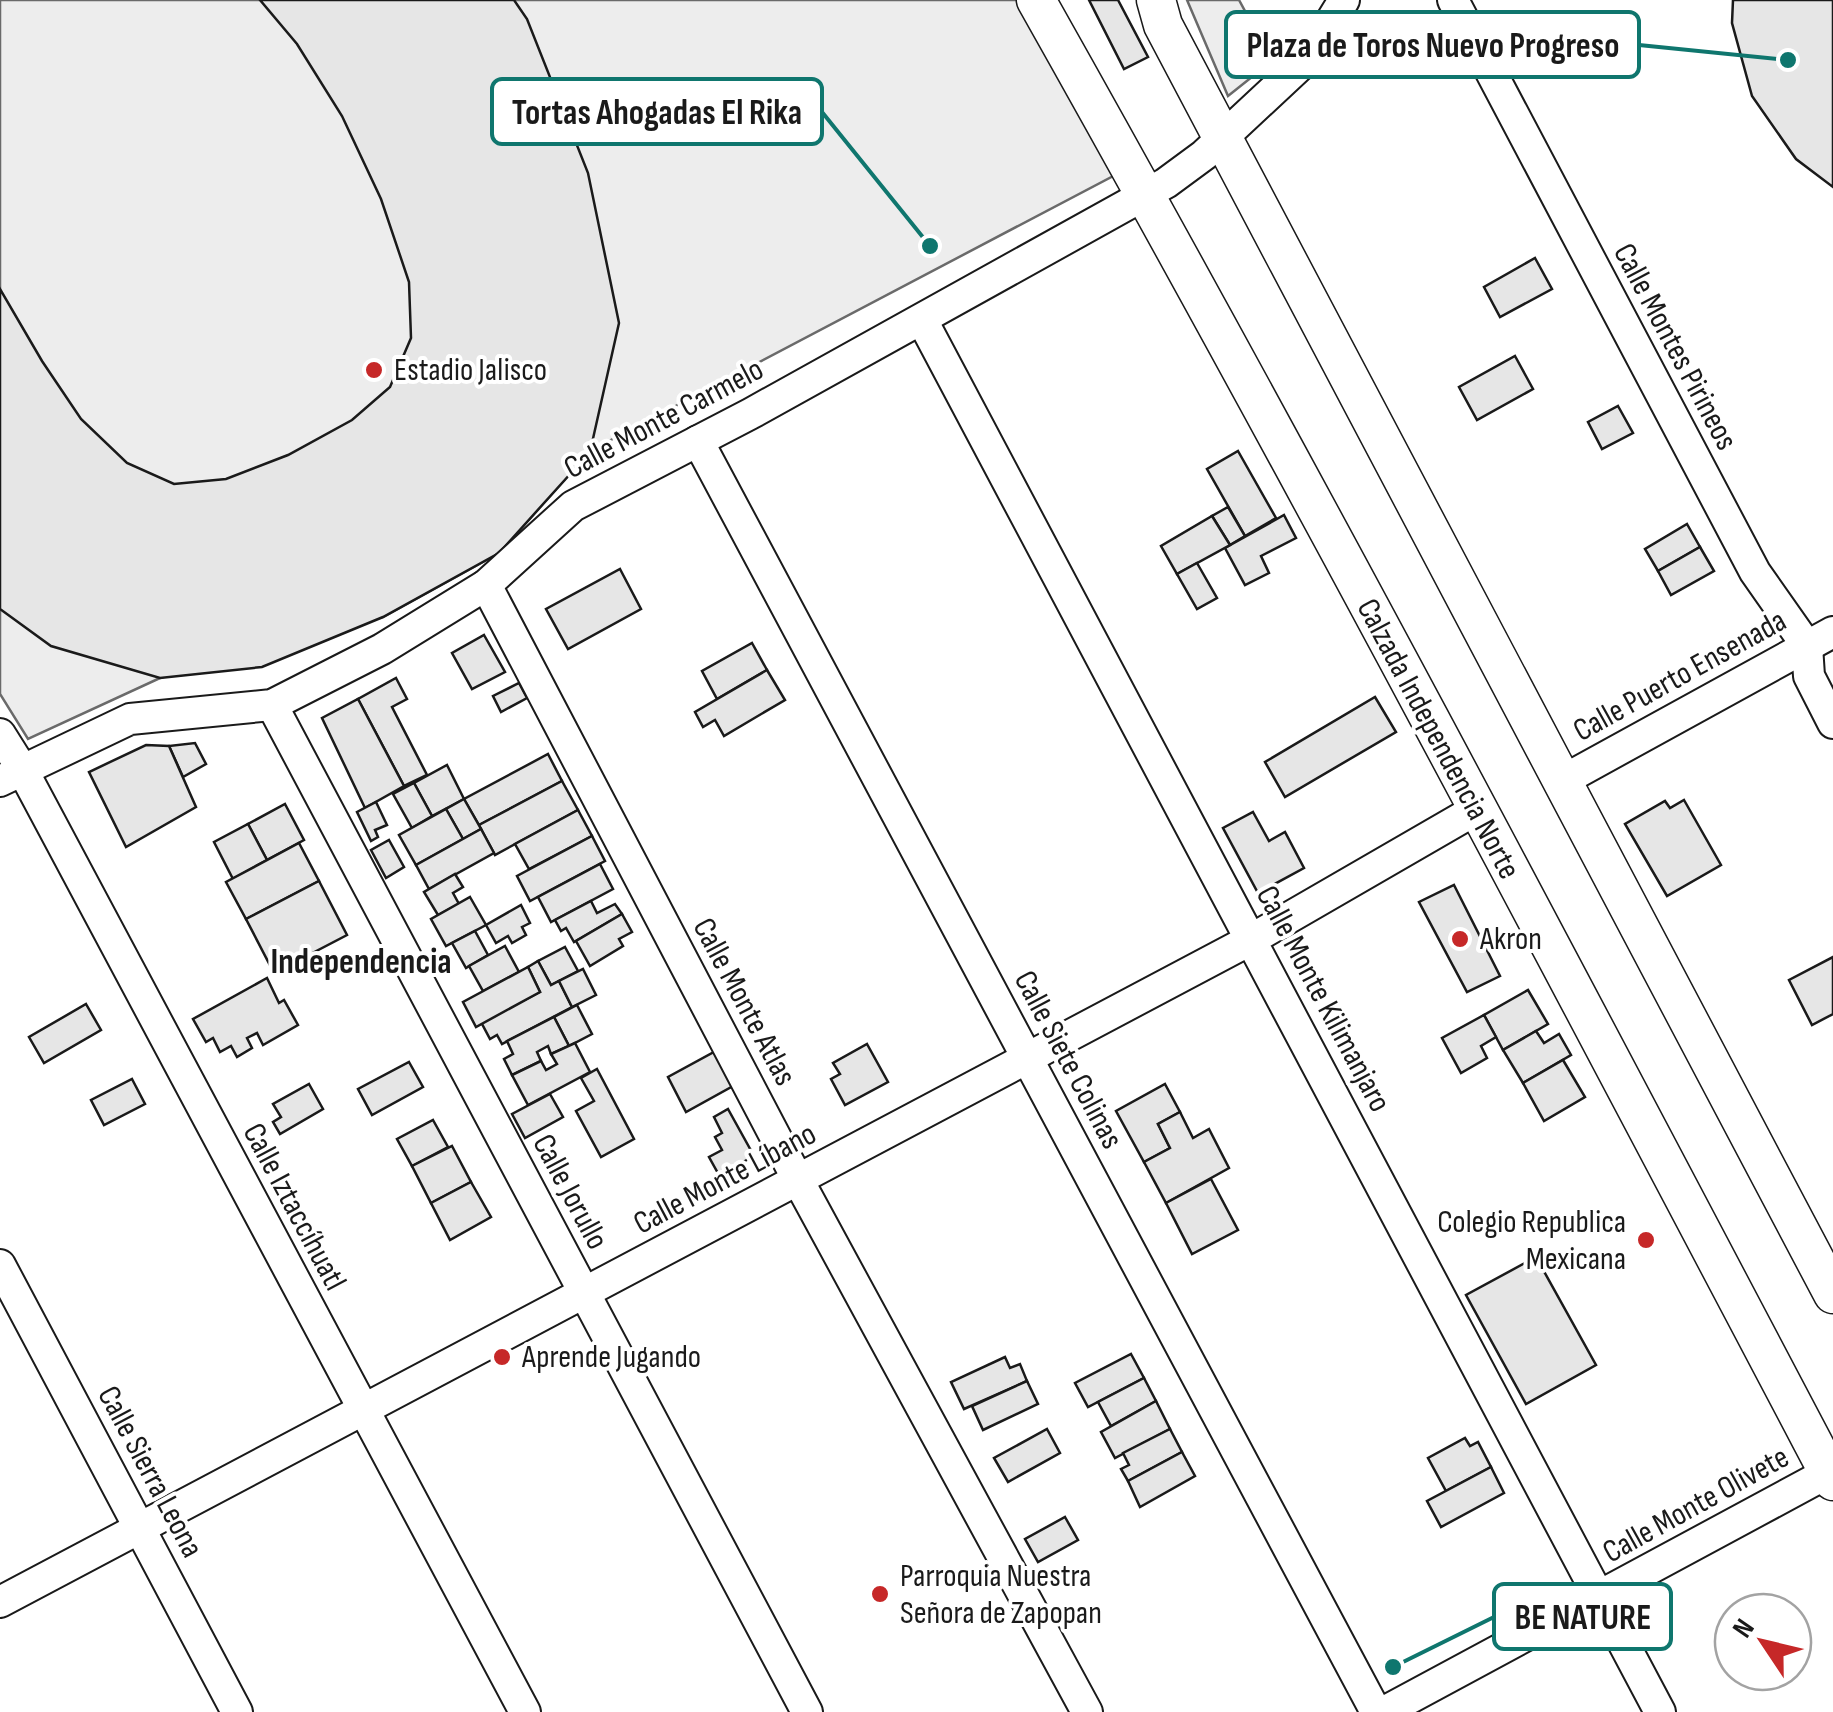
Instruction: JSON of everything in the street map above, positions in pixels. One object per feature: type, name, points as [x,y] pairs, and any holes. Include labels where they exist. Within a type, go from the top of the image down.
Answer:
[{"type":"main road","name":"Calzada Independencia Norte","points":[[1036,0],[1477,809],[1832,1475]]},
{"type":"main road","points":[[1156,0],[1162,24],[1833,1294]]},
{"type":"street","name":"Calle Monte Carmelo","points":[[11,775],[130,720],[272,704],[382,648],[486,585],[574,506],[1146,196],[1204,155],[1310,57],[1344,0]]},
{"type":"street","name":"Calle Montes Pirineos","points":[[1453,0],[1754,572],[1824,644],[1808,676],[1833,723]]},
{"type":"street","name":"Calle Monte Kilimanjaro","points":[[922,320],[1660,1712]]},
{"type":"street","name":"Calle Siete Colinas","points":[[698,441],[1376,1712]]},
{"type":"street","name":"Calle Monte Atlas","points":[[486,585],[798,1180],[1087,1712]]},
{"type":"street","name":"Calle Puerto Ensenada","points":[[1560,782],[1824,644]]},
{"type":"street","name":"Calle Jorullo","points":[[272,704],[807,1712]]},
{"type":"street","name":"Calle Iztaccíhuatl","points":[[0,734],[11,775],[525,1712]]},
{"type":"street","name":"Calle Monte Líbano","points":[[0,1602],[1252,939],[1477,809]]},
{"type":"street","name":"Calle Sierra Leona","points":[[0,1265],[237,1712]]},
{"type":"street","name":"Calle Monte Olivete","points":[[1384,1712],[1832,1475]]},
{"type":"shaded area","name":"Estadio Jalisco","points":[[0,0],[1017,0],[1117,174],[590,451],[499,553],[383,617],[160,678],[28,739],[0,694]]},
{"type":"shaded area","points":[[1187,0],[1239,0],[1272,61],[1228,96]]},
{"type":"building","points":[[260,0],[514,0],[527,19],[588,173],[619,323],[590,452],[499,553],[383,617],[262,667],[160,678],[51,646],[0,609],[0,289],[81,419],[127,463],[174,484],[226,479],[288,455],[352,420],[390,387],[411,338],[409,282],[381,199],[342,116],[297,44]]},
{"type":"building","points":[[1089,0],[1118,0],[1148,57],[1124,69]]},
{"type":"building","points":[[1733,0],[1833,0],[1833,187],[1796,159],[1752,96],[1732,23]]},
{"type":"building","points":[[1535,258],[1552,289],[1500,317],[1484,287]]},
{"type":"building","points":[[1515,356],[1533,389],[1477,420],[1459,387]]},
{"type":"building","points":[[1618,406],[1633,433],[1602,449],[1588,422]]},
{"type":"building","points":[[1238,451],[1276,518],[1245,536],[1207,469]]},
{"type":"building","points":[[1228,507],[1245,536],[1230,545],[1212,516]]},
{"type":"building","points":[[1284,515],[1296,538],[1261,556],[1269,573],[1245,585],[1225,548]]},
{"type":"building","points":[[1212,516],[1230,545],[1177,574],[1161,546]]},
{"type":"building","points":[[1687,524],[1700,547],[1658,571],[1645,549]]},
{"type":"building","points":[[1700,547],[1714,571],[1671,595],[1658,571]]},
{"type":"building","points":[[1197,563],[1217,598],[1197,609],[1177,574]]},
{"type":"building","points":[[620,569],[641,609],[568,649],[546,609]]},
{"type":"building","points":[[484,635],[505,672],[472,689],[452,653]]},
{"type":"building","points":[[752,643],[767,670],[717,699],[702,671]]},
{"type":"building","points":[[767,670],[785,700],[724,736],[715,720],[703,727],[695,712]]},
{"type":"building","points":[[396,678],[407,699],[392,707],[427,775],[404,786],[358,699]]},
{"type":"building","points":[[519,683],[527,698],[501,712],[493,696]]},
{"type":"building","points":[[1375,697],[1396,732],[1285,797],[1265,762]]},
{"type":"building","points":[[358,699],[404,786],[365,808],[322,718]]},
{"type":"building","points":[[195,743],[206,764],[183,777],[169,746]]},
{"type":"building","points":[[146,745],[169,746],[196,807],[126,847],[89,772]]},
{"type":"building","points":[[548,754],[562,781],[479,825],[464,799]]},
{"type":"building","points":[[447,765],[464,799],[432,816],[414,783]]},
{"type":"building","points":[[562,781],[578,810],[495,855],[479,825]]},
{"type":"building","points":[[414,783],[432,816],[412,828],[393,794]]},
{"type":"building","points":[[464,799],[481,829],[463,839],[446,809]]},
{"type":"building","points":[[1684,800],[1721,865],[1667,896],[1625,824],[1665,801],[1670,808]]},
{"type":"building","points":[[376,802],[387,825],[375,830],[378,837],[371,841],[357,812]]},
{"type":"building","points":[[285,804],[304,840],[267,860],[248,824]]},
{"type":"building","points":[[446,809],[463,839],[416,865],[399,835]]},
{"type":"building","points":[[578,810],[592,836],[529,869],[515,844]]},
{"type":"building","points":[[1253,812],[1269,841],[1285,832],[1304,868],[1258,893],[1223,828]]},
{"type":"building","points":[[248,824],[267,860],[233,879],[214,842]]},
{"type":"building","points":[[481,829],[494,853],[429,889],[416,865]]},
{"type":"building","points":[[592,836],[605,861],[530,901],[517,876]]},
{"type":"building","points":[[389,840],[404,867],[386,878],[371,850]]},
{"type":"building","points":[[299,843],[319,881],[246,919],[226,882]]},
{"type":"building","points":[[600,864],[613,889],[551,922],[538,897]]},
{"type":"building","points":[[455,874],[463,887],[453,893],[459,904],[438,915],[424,892]]},
{"type":"building","points":[[319,881],[347,935],[274,973],[246,919]]},
{"type":"building","name":"Akron","points":[[1454,885],[1500,976],[1467,992],[1419,902]]},
{"type":"building","points":[[470,897],[486,925],[446,946],[431,919]]},
{"type":"building","points":[[591,901],[597,913],[615,904],[622,914],[574,942],[566,928],[561,931],[555,920]]},
{"type":"building","points":[[521,905],[530,923],[522,927],[526,935],[512,943],[508,936],[496,943],[486,925]]},
{"type":"building","points":[[622,914],[632,932],[619,939],[623,946],[590,966],[576,941]]},
{"type":"building","points":[[475,931],[488,955],[466,968],[452,943]]},
{"type":"building","points":[[505,946],[519,972],[483,991],[469,966]]},
{"type":"building","points":[[565,947],[578,971],[551,985],[538,961]]},
{"type":"building","points":[[1833,957],[1833,1014],[1812,1025],[1789,980]]},
{"type":"building","points":[[538,961],[551,985],[559,981],[572,1007],[502,1044],[497,1035],[490,1039],[481,1022],[540,992],[528,967]]},
{"type":"building","points":[[528,967],[540,992],[476,1027],[463,1002]]},
{"type":"building","points":[[583,969],[596,995],[572,1007],[559,981]]},
{"type":"building","points":[[267,978],[279,1003],[284,1000],[298,1025],[263,1045],[257,1033],[247,1038],[252,1048],[237,1057],[231,1046],[220,1052],[213,1038],[206,1042],[193,1019]]},
{"type":"building","points":[[1528,990],[1548,1024],[1503,1050],[1484,1015]]},
{"type":"building","points":[[86,1004],[101,1030],[44,1063],[29,1037]]},
{"type":"building","points":[[577,1005],[592,1034],[569,1046],[554,1017]]},
{"type":"building","points":[[1484,1015],[1496,1037],[1481,1046],[1487,1058],[1461,1073],[1442,1038]]},
{"type":"building","points":[[554,1017],[569,1046],[551,1054],[548,1046],[537,1052],[541,1061],[512,1075],[504,1059],[513,1054],[507,1041]]},
{"type":"building","points":[[1536,1031],[1544,1043],[1559,1034],[1571,1055],[1523,1083],[1503,1050]]},
{"type":"building","points":[[575,1043],[590,1072],[528,1105],[512,1075],[541,1061],[546,1070],[557,1064],[551,1054]]},
{"type":"building","points":[[867,1044],[888,1082],[845,1105],[831,1079],[840,1074],[833,1063]]},
{"type":"building","points":[[714,1052],[733,1086],[686,1112],[668,1077]]},
{"type":"building","points":[[1563,1060],[1585,1097],[1544,1121],[1523,1083]]},
{"type":"building","points":[[409,1062],[423,1087],[372,1115],[358,1089]]},
{"type":"building","points":[[597,1069],[634,1139],[601,1157],[576,1111],[594,1101],[581,1078]]},
{"type":"building","points":[[132,1079],[145,1104],[104,1125],[91,1100]]},
{"type":"building","points":[[309,1084],[323,1109],[280,1134],[273,1122],[281,1117],[273,1104]]},
{"type":"building","points":[[1165,1084],[1180,1112],[1158,1124],[1170,1148],[1144,1162],[1116,1111]]},
{"type":"building","points":[[550,1094],[563,1117],[525,1138],[512,1114]]},
{"type":"building","points":[[728,1109],[754,1156],[719,1175],[709,1157],[722,1150],[715,1137],[722,1133],[714,1117]]},
{"type":"building","points":[[1180,1112],[1193,1138],[1209,1129],[1229,1168],[1166,1203],[1144,1162],[1170,1148],[1158,1124]]},
{"type":"building","points":[[433,1120],[448,1147],[412,1166],[397,1139]]},
{"type":"building","points":[[452,1146],[471,1182],[431,1203],[412,1166]]},
{"type":"building","points":[[1211,1179],[1238,1230],[1192,1254],[1166,1203]]},
{"type":"building","points":[[471,1182],[491,1217],[450,1240],[431,1203]]},
{"type":"building","points":[[1536,1257],[1596,1365],[1526,1404],[1466,1295]]},
{"type":"building","points":[[1131,1354],[1144,1378],[1088,1407],[1075,1383]]},
{"type":"building","points":[[1005,1357],[1010,1368],[1020,1364],[1027,1381],[964,1409],[951,1382]]},
{"type":"building","points":[[1144,1378],[1156,1401],[1111,1426],[1098,1402]]},
{"type":"building","points":[[1027,1381],[1038,1404],[983,1430],[972,1406]]},
{"type":"building","points":[[1156,1401],[1170,1429],[1115,1458],[1101,1432]]},
{"type":"building","points":[[1047,1429],[1060,1453],[1008,1482],[994,1458]]},
{"type":"building","points":[[1170,1429],[1182,1452],[1128,1481],[1121,1469],[1129,1465],[1123,1453]]},
{"type":"building","points":[[1465,1438],[1470,1446],[1478,1442],[1491,1467],[1446,1491],[1428,1458]]},
{"type":"building","points":[[1182,1452],[1195,1476],[1140,1507],[1128,1481]]},
{"type":"building","points":[[1491,1467],[1504,1493],[1441,1527],[1427,1501]]},
{"type":"building","points":[[1065,1517],[1078,1540],[1038,1562],[1025,1539]]},
{"type":"place","name":"Plaza de Toros Nuevo Progreso","points":[[1788,60]]},
{"type":"place","name":"Tortas Ahogadas El Rika","points":[[930,246]]},
{"type":"place","name":"Estadio Jalisco","points":[[374,370]]},
{"type":"place","name":"Akron","points":[[1460,939]]},
{"type":"place","name":"Colegio Republica Mexicana","points":[[1646,1240]]},
{"type":"place","name":"Aprende Jugando","points":[[502,1357]]},
{"type":"place","name":"Parroquia Nuestra Señora de Zapopan","points":[[880,1594]]},
{"type":"place","name":"BE NATURE","points":[[1393,1667]]},
{"type":"district","name":"Independencia","points":[[361,962]]}]
